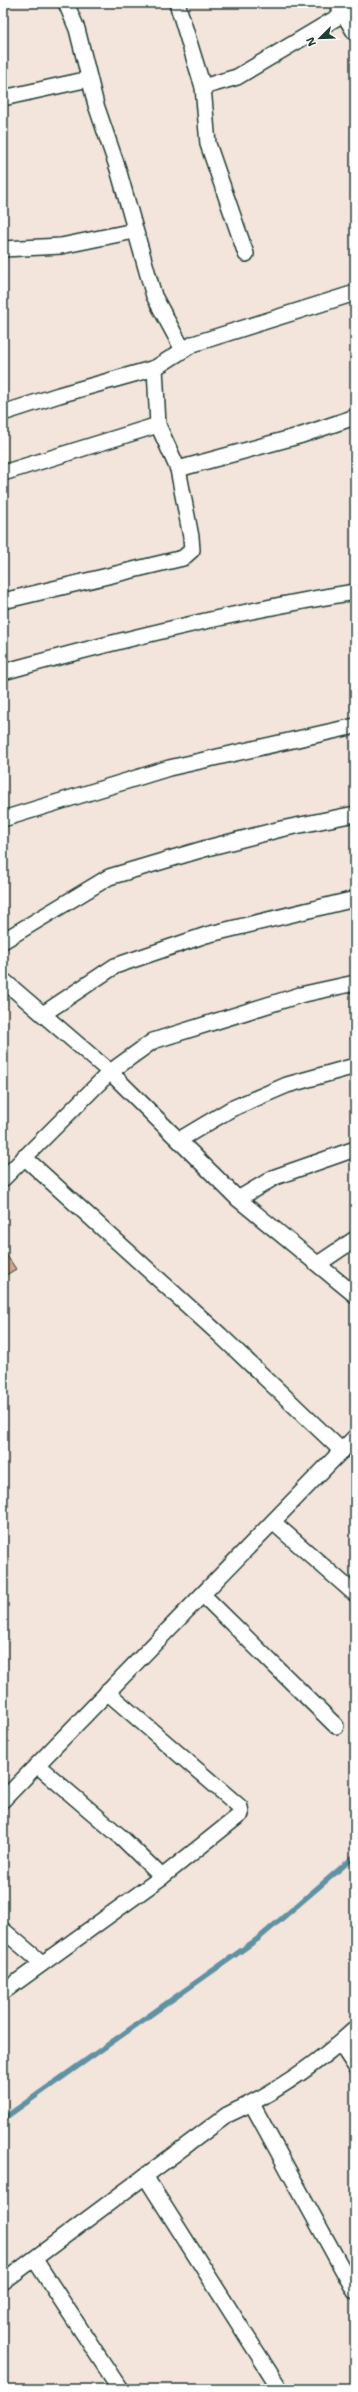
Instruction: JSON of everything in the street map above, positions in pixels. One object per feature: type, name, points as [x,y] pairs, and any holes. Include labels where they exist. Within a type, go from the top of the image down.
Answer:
[{"type":"street","points":[[66,3],[77,29],[89,79],[118,169],[134,231],[154,296],[183,350]]},
{"type":"street","points":[[177,3],[202,87],[208,144],[246,254]]},
{"type":"street","points":[[202,87],[237,77],[345,9],[355,33]]},
{"type":"street","points":[[3,98],[89,79]]},
{"type":"street","points":[[3,249],[61,246],[134,231]]},
{"type":"street","points":[[3,413],[59,395],[155,368],[193,344],[355,293]]},
{"type":"street","points":[[3,600],[183,558],[192,550],[191,537],[178,470],[158,425],[155,368]]},
{"type":"street","points":[[178,470],[302,435],[355,417]]},
{"type":"street","points":[[3,473],[158,425]]},
{"type":"street","points":[[3,672],[268,606],[355,592]]},
{"type":"street","points":[[3,820],[168,768],[355,726]]},
{"type":"street","points":[[3,941],[109,877],[207,848],[281,829],[355,814]]},
{"type":"street","points":[[43,1014],[115,966],[206,935],[355,899]]},
{"type":"street","points":[[3,980],[110,1072],[238,1198],[355,1295]]},
{"type":"street","points":[[3,1179],[110,1072],[153,1041],[300,995],[355,983]]},
{"type":"street","points":[[179,1140],[231,1109],[287,1085],[355,1066]]},
{"type":"street","points":[[238,1198],[275,1177],[355,1149]]},
{"type":"street","points":[[24,1157],[220,1335],[342,1451]]},
{"type":"street","points":[[318,1264],[355,1239]]},
{"type":"street","points":[[3,1800],[355,1437]]},
{"type":"street","points":[[272,1522],[355,1594]]},
{"type":"street","points":[[203,1595],[336,1726]]},
{"type":"street","points":[[3,1992],[162,1877],[241,1814],[240,1808],[107,1692]]},
{"type":"street","points":[[37,1765],[121,1837],[162,1877]]},
{"type":"street","points":[[3,1930],[42,1963]]},
{"type":"street","points":[[3,2282],[35,2260],[227,2115],[252,2104],[340,2043],[355,2029]]},
{"type":"street","points":[[340,2043],[355,2066]]},
{"type":"street","points":[[252,2104],[355,2292]]},
{"type":"street","points":[[145,2176],[280,2389]]},
{"type":"street","points":[[35,2260],[120,2389]]},
{"type":"building","points":[[3,1250],[16,1269],[3,1277]]},
{"type":"waterway","points":[[3,2119],[259,1938],[355,1856]]}]
